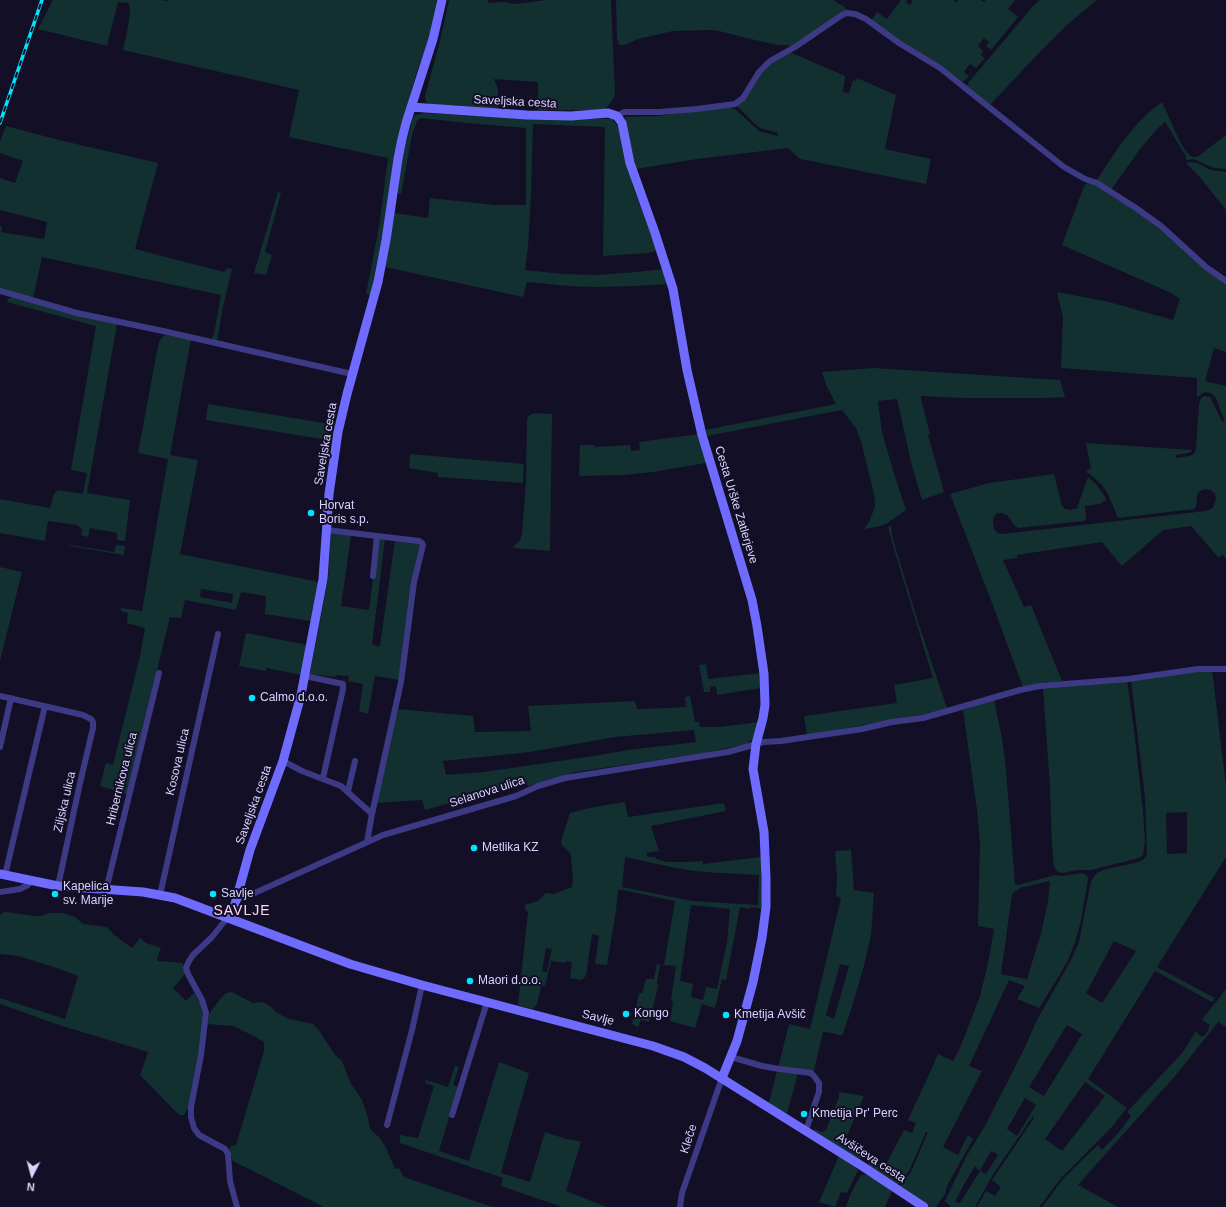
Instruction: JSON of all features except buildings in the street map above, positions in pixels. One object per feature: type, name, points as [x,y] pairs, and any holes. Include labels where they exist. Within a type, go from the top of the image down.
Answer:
[{"type":"street","name":"Saveljska cesta","points":[[237,1207],[230,1181],[228,1154],[225,1149],[199,1135],[194,1128],[191,1117],[191,1107],[201,1055],[206,1013],[202,1000],[186,968],[193,955],[212,937],[233,910],[250,850],[283,761],[294,724],[305,676],[322,586],[329,494],[334,453],[352,374],[378,282],[398,159],[411,107],[433,39],[442,0]]},
{"type":"street","points":[[616,116],[624,112],[697,109],[735,104],[743,98],[758,72],[770,61],[796,47],[842,15],[851,13],[859,16],[940,68],[1064,167],[1085,179],[1097,183],[1136,208],[1160,226],[1206,267],[1226,281]]},
{"type":"street","name":"Saveljska cesta","points":[[411,107],[527,115],[571,116],[605,113],[616,116]]},
{"type":"street","name":"Cesta Urške Zatlerjeve","points":[[616,116],[622,123],[632,169],[655,232],[673,289],[687,370],[702,435],[752,600],[762,655],[765,705],[756,744],[753,769],[764,832],[766,907],[758,959],[737,1041],[722,1078]]},
{"type":"street","points":[[0,291],[77,313],[178,334],[352,374]]},
{"type":"street","points":[[327,530],[419,541],[423,545],[414,582],[400,688],[367,842]]},
{"type":"street","points":[[373,576],[377,536]]},
{"type":"street","name":"Kosova ulica","points":[[160,895],[218,634]]},
{"type":"street","name":"Selanova ulica","points":[[236,900],[383,836],[516,796],[538,786],[565,778],[721,753],[763,742],[781,741],[862,729],[892,722],[923,718],[1020,690],[1040,686],[1128,679],[1198,669],[1226,669]]},
{"type":"street","name":"Hribernikova ulica","points":[[106,890],[158,673]]},
{"type":"street","points":[[305,676],[343,684],[342,697],[323,778]]},
{"type":"street","points":[[0,696],[45,706],[2,874]]},
{"type":"street","points":[[0,746],[11,698]]},
{"type":"street","name":"Ziljska ulica","points":[[45,706],[87,716],[93,722],[93,728],[58,886]]},
{"type":"street","points":[[283,761],[302,771],[341,786],[372,814]]},
{"type":"street","points":[[348,792],[355,761]]},
{"type":"street","name":"Savlje","points":[[2,874],[58,886],[128,891],[160,895],[184,901],[350,964],[422,985],[653,1046],[693,1061],[722,1078]]},
{"type":"street","points":[[0,892],[20,889],[28,885],[31,881]]},
{"type":"street","points":[[388,1125],[422,985]]},
{"type":"street","points":[[452,1115],[487,1002]]},
{"type":"street","points":[[731,1057],[779,1070],[811,1073],[819,1083],[819,1092],[806,1130]]},
{"type":"street","name":"Avšičeva cesta","points":[[722,1078],[806,1130],[924,1207]]},
{"type":"street","name":"Kleče","points":[[680,1207],[682,1193],[722,1078]]},
{"type":"green space","points":[[53,0],[439,0],[431,35],[418,68],[402,122],[394,157],[384,226],[371,295],[366,294],[379,227],[388,158],[289,137],[299,90],[123,50],[130,12],[129,3],[118,2],[107,46],[38,29]]},
{"type":"green space","points":[[449,0],[488,0],[488,3],[505,2],[515,4],[547,0],[611,0],[615,94],[612,101],[605,109],[538,110],[538,82],[494,79],[498,89],[498,109],[431,105],[426,102],[425,96],[440,41]]},
{"type":"green space","points":[[616,0],[833,0],[846,8],[847,11],[792,47],[710,30],[673,31],[638,39],[625,45],[619,45],[617,38]]},
{"type":"green space","points":[[901,0],[907,0],[906,2],[910,5],[913,1],[911,0],[953,0],[956,3],[958,0],[981,0],[984,2],[986,0],[1015,0],[1008,9],[1018,17],[991,50],[986,46],[989,42],[984,38],[978,46],[983,51],[981,55],[985,58],[976,68],[970,64],[964,72],[969,76],[962,82],[871,21],[877,12],[887,19]]},
{"type":"green space","points":[[1040,0],[1097,0],[1068,24],[989,106],[967,86],[968,83],[1034,5]]},
{"type":"green space","points":[[792,53],[845,76],[843,92],[849,93],[853,80],[856,81],[857,78],[896,95],[885,149],[931,159],[926,184],[800,159],[788,148],[697,159],[636,169],[625,117],[658,116],[728,107],[735,109],[759,131],[778,136],[778,133],[760,128],[737,106],[756,78],[772,61]]},
{"type":"green space","points":[[1162,102],[1181,144],[1192,157],[1197,157],[1226,135],[1226,169],[1214,168],[1193,159],[1186,160],[1186,156],[1165,122],[1140,149],[1111,190],[1096,181],[1120,145],[1138,123]]},
{"type":"green space","points":[[425,113],[528,119],[612,119],[619,129],[633,187],[657,251],[603,256],[605,127],[533,124],[531,195],[528,248],[525,270],[564,274],[596,275],[663,269],[667,284],[595,287],[527,282],[523,297],[385,267],[394,213],[428,218],[430,198],[495,205],[526,205],[526,128],[421,118],[417,121],[412,135],[401,194],[397,193],[401,165],[412,120],[415,115]]},
{"type":"green space","points":[[6,126],[158,163],[135,249],[224,272],[227,268],[232,269],[217,341],[211,340],[214,334],[221,295],[42,257],[33,299],[0,289],[0,226],[2,226],[1,232],[44,239],[47,222],[0,210],[0,178],[15,183],[23,161],[0,153],[0,141]]},
{"type":"green space","points":[[1186,163],[1197,163],[1211,170],[1226,172],[1226,210],[1199,176]]},
{"type":"green space","points":[[1087,183],[1092,183],[1144,216],[1226,284],[1226,352],[1214,348],[1205,381],[1226,386],[1226,559],[1223,555],[1218,557],[1191,526],[1163,530],[1122,566],[1102,542],[1017,555],[1017,558],[1003,560],[1024,607],[1031,605],[1062,681],[1041,683],[1023,687],[950,494],[989,483],[1054,474],[1062,506],[1065,509],[1070,510],[1077,508],[1088,477],[1096,484],[1106,498],[1105,501],[1100,504],[1085,506],[1086,519],[1083,521],[1018,528],[1007,515],[997,513],[993,522],[994,529],[997,533],[1002,534],[1206,511],[1213,508],[1216,499],[1215,494],[1211,490],[1205,489],[1200,491],[1197,495],[1196,507],[1194,509],[1118,518],[1107,492],[1101,484],[1087,472],[1087,470],[1091,469],[1086,443],[1192,450],[1188,453],[1176,455],[1176,458],[1194,454],[1196,449],[1199,404],[1201,398],[1204,396],[1210,397],[1222,421],[1225,422],[1216,398],[1211,393],[1205,392],[1197,397],[1197,378],[1061,368],[1063,317],[1057,292],[1109,302],[1173,320],[1180,299],[1169,292],[1062,245],[1084,186]]},
{"type":"green space","points":[[278,192],[281,193],[265,252],[272,255],[266,275],[254,273]]},
{"type":"green space","points":[[11,297],[60,311],[117,324],[87,493],[130,500],[125,541],[117,540],[117,533],[90,528],[88,537],[81,535],[82,529],[77,525],[48,521],[45,541],[0,533],[0,499],[50,508],[54,494],[58,490],[83,494],[87,473],[71,470],[96,326],[7,302]]},
{"type":"green space","points":[[164,335],[191,339],[170,455],[198,460],[180,554],[314,581],[319,585],[313,620],[310,621],[265,614],[266,596],[241,592],[236,610],[185,600],[181,618],[170,617],[127,794],[100,786],[106,763],[113,765],[140,656],[145,628],[127,623],[128,613],[121,611],[121,608],[142,611],[168,459],[138,453],[159,342]],"holes":[[[201,589],[233,594],[232,603],[200,597]]]},
{"type":"green space","points":[[874,368],[1060,380],[1065,397],[963,398],[921,396],[930,434],[928,435],[944,492],[922,500],[911,462],[897,399],[878,401],[882,432],[906,510],[886,524],[864,529],[869,522],[875,507],[874,494],[861,441],[856,428],[842,410],[707,436],[705,430],[836,404],[826,385],[822,372]]},
{"type":"green space","points":[[208,404],[336,425],[333,441],[206,420]]},
{"type":"green space","points":[[534,413],[552,414],[550,551],[513,548],[520,540],[522,534],[526,481],[527,418]]},
{"type":"green space","points":[[699,434],[706,463],[653,472],[623,475],[579,476],[580,445],[594,445],[595,447],[630,445],[631,451],[640,450],[639,442]]},
{"type":"green space","points":[[410,454],[524,464],[523,483],[438,477],[438,473],[409,468]]},
{"type":"green space","points":[[891,525],[892,536],[918,622],[947,708],[922,715],[807,735],[804,716],[897,703],[894,685],[933,678],[894,549],[888,527]]},
{"type":"green space","points":[[331,534],[348,534],[351,536],[341,606],[369,610],[378,539],[385,539],[372,645],[380,646],[395,540],[418,542],[421,545],[400,680],[375,676],[368,714],[359,711],[363,684],[348,681],[349,676],[336,675],[335,677],[310,674],[328,579]]},
{"type":"green space","points":[[116,545],[125,546],[124,555],[69,546],[114,552]]},
{"type":"green space","points":[[0,567],[22,572],[0,661]]},
{"type":"green space","points":[[246,633],[308,645],[302,675],[266,668],[266,671],[239,666]]},
{"type":"green space","points":[[706,664],[708,679],[760,673],[761,688],[717,695],[716,686],[710,687],[710,692],[704,692],[699,665]]},
{"type":"green space","points":[[1212,670],[1226,786],[1226,857],[1157,967],[1215,998],[1212,1002],[1155,971],[1088,1079],[1127,1108],[1110,1129],[1062,1177],[1039,1207],[977,1207],[986,1191],[995,1196],[1001,1187],[992,1180],[1034,1118],[1033,1116],[992,1176],[975,1207],[950,1207],[945,1201],[965,1159],[986,1124],[1037,1020],[1071,960],[1079,942],[1091,881],[1097,873],[1106,869],[1135,863],[1143,860],[1147,855],[1145,797],[1131,681]],"holes":[[[1187,812],[1187,853],[1167,854],[1166,813]],[[1114,941],[1136,951],[1102,1003],[1086,993]],[[1067,1025],[1082,1034],[1044,1096],[1029,1087]],[[1085,1082],[1105,1096],[1062,1151],[1045,1139]],[[1025,1098],[1036,1105],[1017,1136],[1007,1129]],[[991,1151],[998,1155],[986,1174],[980,1171]],[[975,1166],[980,1171],[960,1203],[955,1202]]]},
{"type":"green space","points":[[1127,680],[1143,811],[1145,841],[1143,855],[1139,858],[1091,870],[1077,870],[1062,873],[1058,872],[1054,867],[1052,846],[1050,787],[1043,688]]},
{"type":"green space","points":[[690,696],[695,722],[699,722],[700,727],[720,727],[760,722],[752,740],[746,744],[704,753],[576,772],[528,786],[525,782],[425,810],[422,800],[376,803],[398,709],[473,716],[475,732],[531,731],[528,706],[635,701],[637,709],[669,708],[686,707],[685,697]],"holes":[[[694,730],[696,742],[628,750],[484,772],[446,775],[443,761],[530,752],[615,737]]]},
{"type":"green space","points":[[994,700],[1002,738],[1006,769],[1015,884],[1018,885],[1055,875],[1062,876],[1083,873],[1088,879],[1081,921],[1075,942],[1068,960],[1039,1008],[1017,999],[1025,986],[1009,980],[969,1066],[982,1071],[943,1147],[958,1155],[968,1135],[973,1139],[947,1186],[945,1194],[936,1207],[931,1207],[900,1186],[911,1172],[928,1132],[926,1132],[909,1171],[898,1185],[869,1166],[869,1157],[885,1166],[904,1130],[912,1133],[916,1123],[908,1120],[938,1054],[953,1061],[960,1048],[980,996],[988,963],[994,929],[978,926],[980,844],[977,810],[963,710]],"holes":[[[1050,881],[1048,902],[1041,933],[1027,979],[1001,974],[1012,894],[1020,888]]]},
{"type":"green space","points":[[625,802],[628,817],[724,803],[726,811],[651,826],[659,851],[646,853],[648,857],[655,857],[656,859],[667,862],[702,861],[703,864],[761,857],[762,909],[740,907],[726,980],[722,979],[715,1008],[702,1004],[695,1028],[670,1021],[673,1002],[671,1000],[676,966],[664,965],[675,901],[623,890],[618,890],[607,965],[595,964],[599,936],[592,934],[586,976],[581,980],[570,978],[572,962],[567,961],[565,963],[551,961],[545,986],[541,986],[537,1004],[533,1009],[518,1005],[528,912],[525,909],[525,905],[538,901],[546,893],[553,894],[572,887],[573,879],[571,855],[562,845],[561,841],[570,813]],"holes":[[[625,857],[695,871],[759,875],[758,905],[692,901],[622,887]],[[691,905],[730,909],[727,942],[717,989],[706,987],[703,1000],[691,997],[693,984],[680,981]],[[546,948],[552,949],[547,972],[542,971]]]},
{"type":"green space","points":[[851,850],[854,890],[874,893],[871,935],[865,962],[842,1036],[823,1032],[814,1071],[778,1068],[789,1024],[810,1029],[841,898],[836,896],[837,875],[835,851]],"holes":[[[840,964],[849,966],[834,1019],[826,1015]]]},
{"type":"green space","points":[[7,912],[35,916],[42,916],[49,913],[63,913],[75,917],[83,924],[107,927],[114,935],[132,948],[140,938],[146,943],[161,948],[157,959],[158,961],[183,963],[185,974],[173,988],[186,1001],[194,993],[202,1007],[204,1024],[189,1106],[184,1115],[179,1115],[140,1075],[148,1052],[59,1025],[0,1004],[0,998],[65,1019],[78,976],[18,956],[0,954],[0,916],[2,913]]},
{"type":"green space","points":[[657,964],[660,965],[657,982],[658,987],[649,1022],[641,1020],[638,1027],[632,1024],[639,993],[642,993],[646,979],[654,979]]},
{"type":"green space","points":[[1226,989],[1226,1027],[1218,1022],[1176,1075],[1078,1185],[1118,1207],[1042,1207],[1063,1179],[1080,1162],[1098,1145],[1102,1150],[1119,1132],[1131,1116],[1127,1112],[1183,1052],[1196,1031],[1201,1037],[1205,1035],[1210,1025],[1202,1020]]},
{"type":"green space","points":[[232,992],[253,1003],[263,1002],[277,1013],[289,1019],[313,1024],[318,1029],[335,1055],[342,1061],[350,1082],[362,1100],[368,1117],[370,1129],[380,1138],[395,1169],[399,1168],[404,1177],[492,1207],[324,1207],[233,1161],[229,1150],[231,1146],[236,1145],[264,1051],[264,1042],[233,1026],[208,1024],[209,1014],[221,998],[226,993]]},
{"type":"green space","points":[[499,1062],[529,1073],[501,1173],[530,1182],[545,1132],[581,1142],[566,1191],[607,1207],[562,1207],[501,1186],[503,1178],[400,1143],[400,1135],[418,1138],[434,1086],[425,1083],[426,1080],[448,1087],[455,1066],[459,1067],[453,1085],[458,1087],[439,1151],[469,1161]]},
{"type":"green space","points":[[777,1071],[798,1073],[787,1114],[769,1103]]},
{"type":"green space","points":[[839,1092],[864,1096],[845,1140],[863,1150],[860,1160],[814,1131],[815,1129],[822,1132],[826,1130],[839,1097]]},
{"type":"green space","points":[[839,1156],[858,1170],[847,1193],[841,1192],[835,1207],[819,1202]]},
{"type":"green space","points":[[861,1175],[867,1175],[891,1189],[891,1193],[885,1207],[846,1207],[851,1193]]},
{"type":"railway","points":[[0,123],[42,0]]},
{"type":"place","name":"Horvat Boris s.p.","points":[[311,513]]},
{"type":"place","name":"Calmo d.o.o.","points":[[252,698]]},
{"type":"place","name":"Metlika KZ","points":[[474,848]]},
{"type":"place","name":"Kapelica sv. Marije","points":[[55,894]]},
{"type":"place","name":"Savlje","points":[[213,894]]},
{"type":"place","name":"Maori d.o.o.","points":[[470,981]]},
{"type":"place","name":"Kongo","points":[[626,1014]]},
{"type":"place","name":"Kmetija Avšič","points":[[726,1015]]},
{"type":"place","name":"Kmetija Pr' Perc","points":[[804,1114]]},
{"type":"district","name":"SAVLJE","points":[[242,911]]}]
